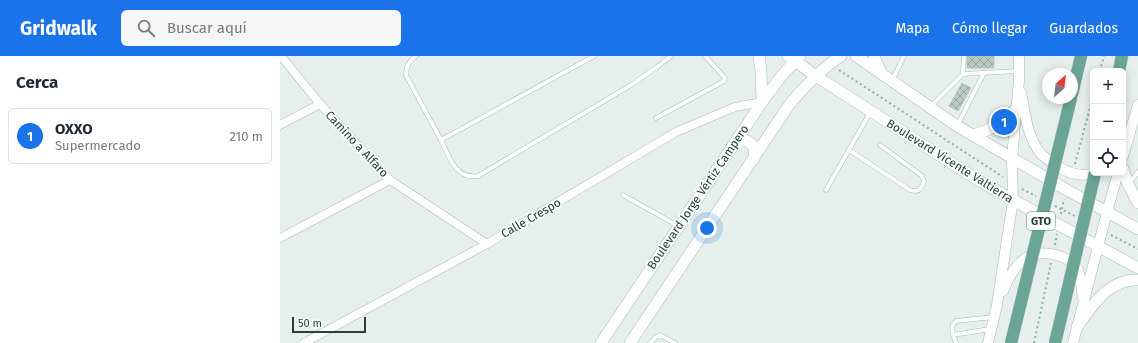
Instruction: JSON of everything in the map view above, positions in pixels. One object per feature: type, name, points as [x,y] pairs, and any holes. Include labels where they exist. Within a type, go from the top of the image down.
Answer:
[{"type":"main road","points":[[759,56],[762,102]]},
{"type":"main road","name":"Boulevard Jorge Vértiz Campero","points":[[630,343],[789,105],[829,63],[841,56]]},
{"type":"main road","points":[[856,56],[957,126],[1138,229]]},
{"type":"main road","points":[[874,56],[877,64],[887,78]]},
{"type":"main road","points":[[1078,69],[1081,56]]},
{"type":"main road","points":[[1120,68],[1122,56]]},
{"type":"main road","name":"Boulevard Jorge Vértiz Campero","points":[[601,343],[727,152],[795,58]]},
{"type":"main road","name":"Boulevard Vicente Valtierra","points":[[795,58],[816,76],[978,180],[1138,268]]},
{"type":"main road","name":"GTO","points":[[1012,343],[1070,104]]},
{"type":"main road","points":[[973,135],[991,129],[1015,110]]},
{"type":"main road","points":[[727,152],[739,142],[746,141],[754,147],[753,160]]},
{"type":"main road","points":[[1055,343],[1094,176]]},
{"type":"main road","points":[[1125,176],[1138,203]]},
{"type":"main road","points":[[1077,326],[1107,290],[1118,283],[1138,280]]},
{"type":"street","name":"Camino a Alfaro","points":[[281,56],[320,104],[390,180],[487,244]]},
{"type":"street","points":[[988,343],[997,305],[1012,200],[1012,158],[1019,75],[1019,56]]},
{"type":"street","points":[[1019,75],[1026,124],[1034,143],[1042,155],[1072,174],[1087,176],[1090,175]]},
{"type":"street","name":"Calle Crespo","points":[[304,343],[487,244],[676,132],[735,107],[762,102]]},
{"type":"street","points":[[280,125],[320,104]]},
{"type":"street","points":[[1126,142],[1138,105]]},
{"type":"street","points":[[1073,343],[1117,176]]},
{"type":"street","points":[[280,238],[390,180]]},
{"type":"street","points":[[997,305],[1011,274],[1015,269],[1025,258],[1039,253],[1053,254],[1070,261],[1080,275],[1083,304]]},
{"type":"lane","points":[[416,56],[406,67],[406,75],[456,169],[462,175],[470,177],[478,176],[630,85],[671,56]]},
{"type":"lane","points":[[441,140],[594,56]]},
{"type":"lane","points":[[656,118],[724,81],[725,78],[704,56]]},
{"type":"lane","points":[[887,78],[904,56]]},
{"type":"lane","points":[[930,107],[963,74],[964,56]]},
{"type":"lane","points":[[963,74],[984,73],[1019,75]]},
{"type":"lane","points":[[957,126],[984,73]]},
{"type":"lane","points":[[826,190],[871,111]]},
{"type":"lane","points":[[849,150],[910,190],[915,192],[919,190],[924,181],[922,176],[880,145]]},
{"type":"lane","points":[[1128,184],[1138,172]]},
{"type":"lane","points":[[623,195],[678,226]]},
{"type":"lane","points":[[956,343],[952,327],[956,321],[994,317]]},
{"type":"lane","points":[[953,335],[991,329]]},
{"type":"lane","points":[[650,343],[656,336],[660,335],[675,343]]},
{"type":"path","points":[[1101,68],[1104,56]]},
{"type":"path","name":"Boulevard Vicente Valtierra","points":[[829,63],[1012,183],[1037,196]]},
{"type":"path","points":[[1049,203],[1075,217]]},
{"type":"path","points":[[1102,230],[1138,249]]},
{"type":"building","points":[[967,56],[994,56],[994,68],[967,68]]},
{"type":"building","points":[[962,83],[971,88],[958,111],[949,106]]},
{"type":"place","name":"OXXO","points":[[1004,122]]}]
